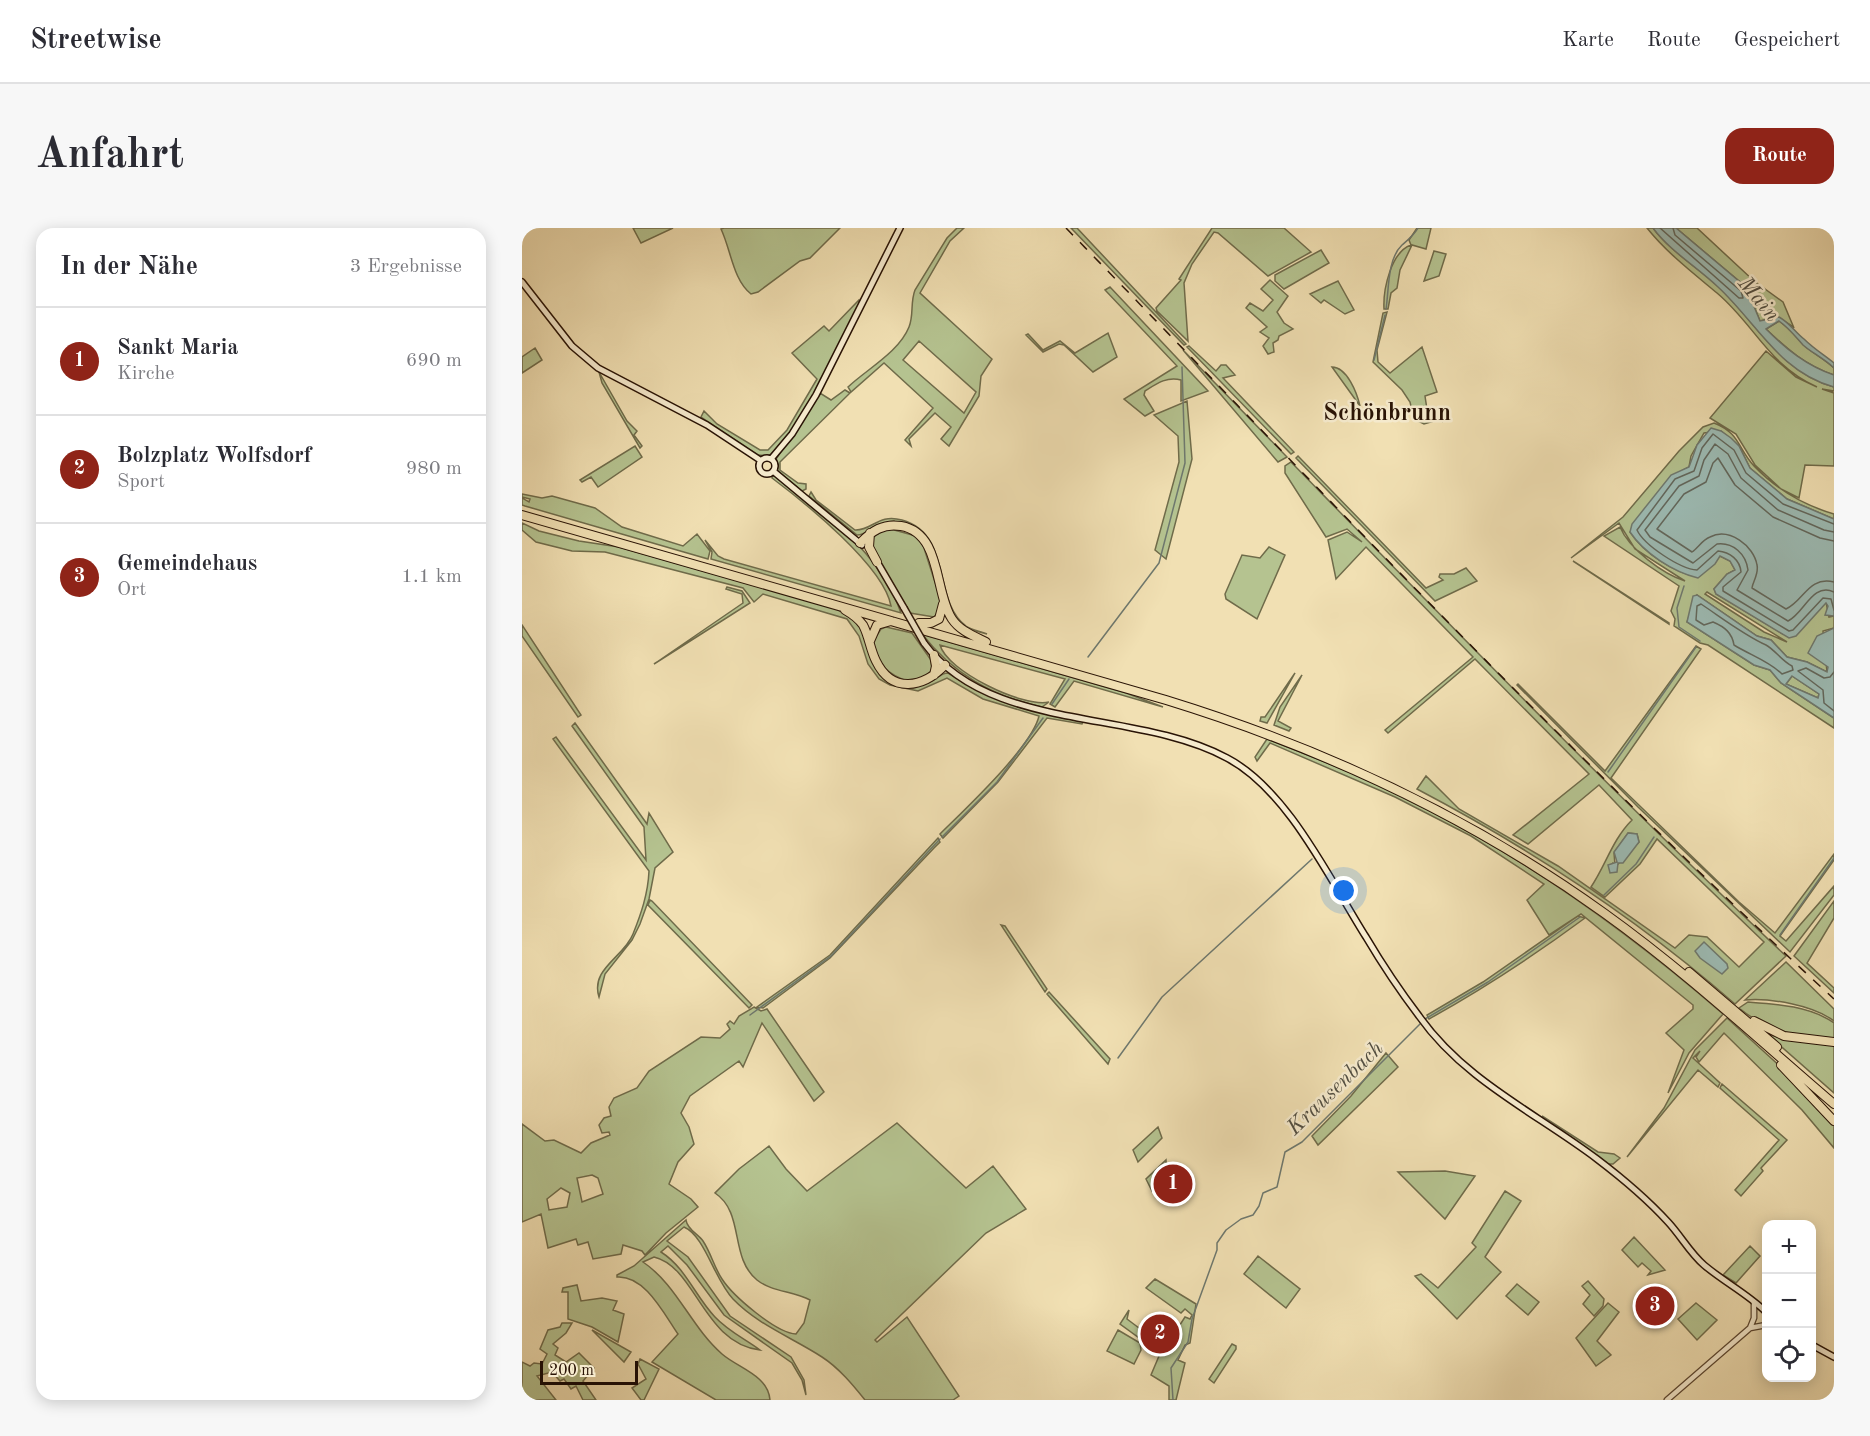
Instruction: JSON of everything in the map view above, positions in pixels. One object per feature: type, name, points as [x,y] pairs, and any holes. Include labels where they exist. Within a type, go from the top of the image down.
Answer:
[{"type":"highway","points":[[522,509],[1220,711],[1310,744],[1389,780],[1474,824],[1562,878],[1632,927],[1731,1006],[1834,1097]]},
{"type":"highway","points":[[522,515],[1218,716],[1309,750],[1378,780],[1472,829],[1568,888],[1675,967],[1834,1104]]},
{"type":"highway","points":[[860,543],[870,533],[883,527],[897,525],[919,535],[930,553],[944,609],[939,618],[931,623],[919,623]]},
{"type":"highway","points":[[870,533],[869,547],[877,562]]},
{"type":"highway","points":[[606,543],[621,543]]},
{"type":"highway","points":[[943,600],[956,625],[986,642]]},
{"type":"highway","points":[[839,606],[861,622],[875,660],[890,678],[913,684],[933,678],[945,665]]},
{"type":"highway","points":[[870,644],[870,635],[877,625],[891,621]]},
{"type":"highway","points":[[933,678],[936,666],[934,655]]},
{"type":"highway","points":[[1731,1006],[1768,1030],[1784,1036],[1834,1042]]},
{"type":"highway","points":[[1748,1029],[1834,1121]]},
{"type":"main road","points":[[771,459],[792,434],[816,395],[900,228]]},
{"type":"main road","points":[[522,282],[566,338],[598,368],[707,425],[760,460]]},
{"type":"main road","points":[[765,457],[771,459],[775,464],[773,471],[766,474],[761,472],[758,468],[760,460],[765,457]]},
{"type":"main road","points":[[773,471],[860,543],[877,562],[924,643],[945,665],[972,685],[999,698],[1047,711],[1173,736],[1211,750],[1244,769],[1271,793],[1320,861],[1392,977],[1441,1045],[1464,1067],[1588,1152],[1670,1224],[1705,1266],[1762,1308]]},
{"type":"main road","points":[[1816,1348],[1834,1357]]},
{"type":"street","points":[[1667,1400],[1750,1328],[1754,1318],[1754,1301]]},
{"type":"street","points":[[1750,1328],[1762,1326]]},
{"type":"green space","points":[[633,228],[673,228],[641,243]]},
{"type":"green space","points":[[840,228],[810,258],[800,261],[758,292],[751,294],[736,273],[721,229]]},
{"type":"green space","points":[[957,228],[964,228],[950,241],[920,293],[992,359],[981,376],[979,396],[949,446],[941,439],[951,427],[935,413],[909,439],[911,446],[905,440],[933,408],[884,363],[851,392],[848,387],[890,352],[904,336],[909,327],[915,290],[947,238]],"holes":[[[919,341],[976,392],[964,413],[903,360]]]},
{"type":"green space","points":[[1071,228],[1077,228],[1186,344],[1184,345]]},
{"type":"green space","points":[[1212,228],[1284,228],[1311,252],[1268,276],[1214,232],[1192,264],[1184,283],[1188,341],[1156,308],[1181,280],[1179,279]]},
{"type":"green space","points":[[1417,228],[1431,228],[1426,249],[1412,245],[1400,270],[1397,288],[1391,293],[1388,309],[1384,309],[1385,292],[1393,263],[1404,249],[1411,245],[1409,240]]},
{"type":"green space","points":[[1647,228],[1653,228],[1676,251],[1718,286],[1784,358],[1815,380],[1834,387],[1834,391],[1822,389],[1834,393],[1834,466],[1805,465],[1799,498],[1781,489],[1755,465],[1736,434],[1710,418],[1766,351],[1796,377],[1817,387],[1786,368],[1730,305],[1672,254]]},
{"type":"green space","points":[[1676,228],[1697,228],[1754,281],[1783,302],[1794,328],[1778,320],[1760,321],[1746,287]]},
{"type":"green space","points":[[1321,250],[1329,263],[1284,289],[1275,281],[1275,275]]},
{"type":"green space","points":[[1434,251],[1446,254],[1439,276],[1424,281]]},
{"type":"green space","points":[[1270,280],[1288,296],[1277,312],[1284,323],[1293,329],[1279,336],[1278,340],[1273,343],[1274,352],[1268,354],[1263,346],[1269,338],[1260,332],[1267,327],[1246,308],[1250,303],[1263,311],[1273,300],[1261,289]]},
{"type":"green space","points":[[1338,281],[1354,310],[1345,314],[1324,300],[1321,303],[1310,294]]},
{"type":"green space","points":[[1110,287],[1208,391],[1181,401],[1181,380],[1162,381],[1145,391],[1144,395],[1154,411],[1145,416],[1124,399],[1177,366],[1105,290]]},
{"type":"green space","points":[[859,300],[860,303],[821,384],[784,441],[769,456],[758,455],[701,417],[704,411],[717,424],[760,450],[768,450],[787,430],[817,379],[792,353],[824,326],[829,331]]},
{"type":"green space","points":[[1387,312],[1377,350],[1378,362],[1390,373],[1422,347],[1437,392],[1425,396],[1428,416],[1441,413],[1443,422],[1441,419],[1424,424],[1414,419],[1410,402],[1402,390],[1373,362],[1383,313]]},
{"type":"green space","points":[[1779,321],[1806,347],[1834,368],[1834,375],[1797,356],[1766,329]]},
{"type":"green space","points":[[1108,333],[1117,357],[1093,372],[1064,345],[1059,344],[1043,352],[1026,335],[1028,334],[1043,350],[1060,341],[1075,353]]},
{"type":"green space","points":[[1189,346],[1216,371],[1221,365],[1226,365],[1235,375],[1223,378],[1294,452],[1291,454],[1187,347]]},
{"type":"green space","points":[[535,348],[542,360],[522,373],[522,357]]},
{"type":"green space","points":[[1183,350],[1287,457],[1278,462]]},
{"type":"green space","points":[[1332,367],[1347,376],[1360,406]]},
{"type":"green space","points":[[599,372],[627,421],[637,431],[634,435],[642,446],[640,448],[602,383]]},
{"type":"green space","points":[[845,390],[850,393],[780,462],[780,470],[798,483],[806,484],[806,489],[802,491],[777,470],[776,459],[820,393],[831,400]]},
{"type":"green space","points":[[1187,401],[1192,459],[1166,559],[1155,550],[1179,462],[1178,436],[1154,415]]},
{"type":"green space","points":[[1714,423],[1729,432],[1754,466],[1781,489],[1801,501],[1834,514],[1834,519],[1787,499],[1750,468],[1739,446],[1721,431],[1704,433],[1691,456],[1689,467],[1681,471],[1630,532],[1651,554],[1669,566],[1698,577],[1720,556],[1730,561],[1735,570],[1727,574],[1714,589],[1716,594],[1783,634],[1826,602],[1829,617],[1834,616],[1834,628],[1823,631],[1827,672],[1807,662],[1787,657],[1771,640],[1757,636],[1697,595],[1687,622],[1754,665],[1770,670],[1781,683],[1834,718],[1834,728],[1708,645],[1700,643],[1674,626],[1675,619],[1671,611],[1679,586],[1604,536],[1620,527],[1633,546],[1619,523],[1571,558],[1623,517],[1679,451],[1703,427]],"holes":[[[1637,551],[1685,581],[1657,567]],[[1707,592],[1787,642],[1764,632],[1705,594]]]},
{"type":"green space","points":[[635,446],[642,457],[598,487],[591,477],[582,482],[580,480]]},
{"type":"green space","points":[[1298,456],[1426,588],[1443,580],[1439,577],[1440,574],[1454,574],[1466,568],[1477,581],[1435,601],[1296,458]]},
{"type":"green space","points":[[1291,462],[1474,650],[1786,956],[1735,1004],[1622,914],[1501,836],[1417,789],[1426,776],[1459,809],[1558,866],[1675,948],[1689,935],[1707,937],[1739,967],[1764,942],[1657,839],[1640,864],[1605,897],[1591,887],[1614,844],[1632,820],[1599,785],[1528,844],[1513,835],[1589,774],[1475,659],[1388,733],[1385,730],[1473,657],[1366,547],[1336,579],[1328,540],[1347,532],[1362,542],[1347,529],[1326,537],[1285,473],[1285,466]],"holes":[[[1628,833],[1637,834],[1639,842],[1617,865],[1614,853]]]},
{"type":"green space","points":[[773,475],[830,518],[865,552],[880,571],[901,613],[711,559],[712,552],[705,540],[718,556],[724,559],[891,606],[874,572],[859,554],[822,518],[772,478]]},
{"type":"green space","points":[[811,492],[816,500],[855,530],[861,530],[881,520],[894,518],[918,528],[929,539],[936,553],[949,601],[956,615],[966,626],[987,634],[965,628],[950,614],[931,548],[894,521],[857,535],[809,496]]},
{"type":"green space","points":[[522,494],[542,498],[552,496],[595,508],[622,527],[683,546],[697,534],[710,551],[708,559],[522,505],[522,498],[529,502],[530,499],[522,497]]},
{"type":"green space","points":[[522,523],[539,531],[579,541],[619,547],[837,609],[860,624],[881,673],[900,681],[913,685],[926,684],[948,673],[997,698],[1084,720],[1082,724],[1047,718],[998,782],[943,838],[940,834],[1011,761],[1034,729],[1039,716],[983,699],[947,678],[918,691],[890,685],[879,679],[868,664],[859,636],[847,619],[763,594],[754,602],[743,588],[605,552],[572,551],[536,542],[522,530]]},
{"type":"green space","points":[[887,528],[916,536],[923,545],[941,601],[939,611],[934,617],[910,613],[872,549],[870,539]]},
{"type":"green space","points":[[1269,547],[1285,555],[1257,619],[1226,599],[1225,594],[1242,555],[1260,558]]},
{"type":"green space","points":[[1573,561],[1669,623],[1669,624]]},
{"type":"green space","points":[[727,587],[742,591],[750,603],[654,664],[743,603],[742,594],[726,589]]},
{"type":"green space","points":[[522,625],[581,715],[578,717],[522,636]]},
{"type":"green space","points":[[886,627],[912,633],[931,660],[932,670],[923,678],[910,682],[895,676],[881,663],[873,641],[881,629]]},
{"type":"green space","points":[[922,634],[1126,693],[1163,707],[1074,681],[1055,707],[1050,704],[1065,679],[940,645],[956,666],[987,686],[1022,699],[1049,702],[1042,707],[1007,697],[990,690],[960,672]]},
{"type":"green space","points":[[1696,646],[1701,649],[1611,778],[1739,902],[1775,933],[1834,854],[1834,860],[1780,936],[1786,941],[1834,886],[1834,895],[1790,952],[1638,807],[1517,685],[1605,771]]},
{"type":"green space","points":[[1295,673],[1267,723],[1260,721],[1261,717],[1265,717]]},
{"type":"green space","points":[[1302,675],[1278,721],[1291,728],[1289,731],[1274,725],[1280,707]]},
{"type":"green space","points":[[1792,676],[1819,694],[1818,698],[1786,684]]},
{"type":"green space","points":[[575,723],[647,824],[649,813],[673,852],[655,868],[649,899],[640,924],[632,940],[605,974],[599,997],[599,979],[603,971],[623,950],[633,934],[644,904],[649,871],[553,739],[556,737],[646,860],[644,827],[572,726]]},
{"type":"green space","points":[[1267,739],[1393,791],[1472,833],[1584,904],[1654,957],[1723,1014],[1689,1053],[1668,1093],[1684,1050],[1666,1033],[1693,1009],[1693,1005],[1581,914],[1549,935],[1527,900],[1544,884],[1471,836],[1395,797],[1270,743],[1257,761],[1255,757]]},
{"type":"green space","points":[[938,838],[940,842],[830,958],[763,1008],[757,1007],[830,955]]},
{"type":"green space","points":[[650,900],[752,1005],[749,1008],[648,905]]},
{"type":"green space","points":[[1834,901],[1834,918],[1807,963],[1834,988],[1834,993],[1794,956]]},
{"type":"green space","points":[[1578,916],[1585,918],[1508,971],[1429,1019],[1427,1015],[1483,982]]},
{"type":"green space","points":[[1001,925],[1005,926],[1047,989],[1045,992]]},
{"type":"green space","points":[[1786,962],[1834,1009],[1834,1021],[1815,1011],[1791,1004],[1767,1000],[1745,1000]]},
{"type":"green space","points":[[1049,992],[1110,1059],[1108,1064],[1047,994]]},
{"type":"green space","points":[[1748,1002],[1804,1009],[1825,1017],[1834,1023],[1834,1040],[1808,1037],[1772,1028],[1739,1008]]},
{"type":"green space","points":[[754,1007],[761,1011],[767,1009],[824,1092],[814,1101],[762,1023],[743,1067],[739,1061],[690,1096],[681,1113],[689,1127],[694,1144],[678,1162],[669,1184],[691,1199],[698,1207],[666,1233],[645,1255],[642,1251],[623,1245],[621,1254],[593,1259],[588,1242],[578,1245],[576,1239],[548,1248],[541,1214],[522,1222],[522,1124],[545,1141],[554,1140],[581,1153],[591,1143],[610,1135],[609,1132],[602,1133],[599,1125],[604,1118],[611,1116],[609,1107],[614,1098],[637,1088],[649,1071],[701,1037],[720,1038],[730,1029],[727,1024],[730,1021],[734,1024],[739,1016]],"holes":[[[592,1175],[598,1178],[603,1194],[582,1202],[577,1178]],[[561,1188],[570,1193],[567,1207],[549,1210],[547,1199]]]},
{"type":"green space","points":[[1727,1018],[1782,1068],[1834,1124],[1834,1148],[1802,1110],[1724,1033],[1699,1062],[1696,1057],[1700,1051],[1693,1058],[1720,1083],[1718,1087],[1698,1070],[1627,1157],[1664,1108],[1695,1050]]},
{"type":"green space","points":[[1767,1034],[1785,1039],[1834,1044],[1834,1093]]},
{"type":"green space","points":[[1386,1053],[1398,1067],[1318,1145],[1312,1136],[1351,1096]]},
{"type":"green space","points":[[1722,1084],[1787,1140],[1761,1168],[1763,1171],[1741,1196],[1735,1190],[1779,1140],[1720,1088]]},
{"type":"green space","points":[[1542,1116],[1598,1152],[1614,1154],[1620,1158],[1613,1164],[1608,1164]]},
{"type":"green space","points":[[897,1123],[966,1188],[993,1166],[1026,1209],[986,1233],[875,1340],[877,1342],[907,1317],[959,1396],[953,1400],[865,1400],[828,1361],[764,1324],[733,1299],[720,1281],[698,1239],[684,1227],[667,1241],[688,1257],[730,1316],[791,1357],[804,1380],[806,1395],[802,1380],[792,1363],[724,1315],[687,1265],[668,1246],[661,1252],[684,1274],[715,1317],[731,1331],[760,1350],[741,1344],[725,1334],[712,1320],[680,1275],[668,1264],[654,1257],[643,1262],[665,1282],[711,1343],[722,1354],[764,1384],[770,1400],[716,1400],[652,1362],[678,1334],[645,1289],[636,1282],[617,1277],[617,1275],[634,1266],[686,1220],[690,1229],[703,1241],[719,1274],[735,1295],[767,1321],[796,1334],[804,1323],[810,1300],[763,1284],[748,1270],[739,1248],[730,1212],[715,1193],[739,1169],[769,1146],[786,1169],[807,1191]]},
{"type":"green space","points":[[1158,1127],[1162,1138],[1138,1162],[1133,1150]]},
{"type":"green space","points":[[1166,1160],[1167,1177],[1152,1191],[1146,1179]]},
{"type":"green space","points":[[1445,1171],[1475,1176],[1445,1219],[1398,1172]]},
{"type":"green space","points":[[1505,1191],[1521,1201],[1485,1257],[1501,1272],[1457,1319],[1415,1276],[1421,1274],[1438,1288],[1476,1247],[1472,1243]]},
{"type":"green space","points":[[1634,1237],[1665,1270],[1648,1275],[1651,1271],[1642,1263],[1638,1267],[1622,1250]]},
{"type":"green space","points":[[1750,1246],[1760,1256],[1736,1283],[1723,1275]]},
{"type":"green space","points":[[1258,1256],[1300,1289],[1286,1308],[1244,1274]]},
{"type":"green space","points":[[1155,1279],[1196,1304],[1190,1343],[1185,1345],[1178,1360],[1185,1363],[1176,1400],[1169,1400],[1169,1386],[1151,1375],[1159,1356],[1157,1351],[1120,1324],[1129,1310],[1127,1319],[1147,1334],[1156,1321],[1176,1331],[1185,1317],[1190,1319],[1192,1315],[1185,1309],[1181,1313],[1146,1288]]},
{"type":"green space","points":[[1588,1281],[1604,1299],[1603,1306],[1594,1316],[1583,1304],[1590,1295],[1582,1286]]},
{"type":"green space","points":[[1517,1284],[1539,1302],[1528,1315],[1506,1296]]},
{"type":"green space","points":[[577,1285],[581,1301],[602,1298],[617,1301],[613,1310],[624,1314],[618,1342],[592,1327],[568,1319],[568,1292],[562,1292],[563,1288]]},
{"type":"green space","points":[[1608,1303],[1619,1312],[1597,1341],[1611,1355],[1596,1366],[1576,1338]]},
{"type":"green space","points":[[1696,1303],[1717,1320],[1697,1340],[1678,1319]]},
{"type":"green space","points":[[562,1323],[572,1323],[566,1333],[553,1344],[558,1348],[555,1355],[566,1362],[579,1353],[594,1368],[583,1381],[596,1400],[583,1400],[576,1386],[571,1389],[564,1379],[560,1381],[552,1372],[537,1376],[556,1400],[522,1400],[522,1362],[530,1366],[534,1363],[542,1364],[547,1354],[540,1349],[548,1330],[560,1327]]},
{"type":"green space","points":[[592,1330],[631,1352],[624,1362]]},
{"type":"green space","points":[[1118,1330],[1140,1343],[1141,1350],[1134,1364],[1107,1351]]},
{"type":"green space","points":[[1232,1344],[1236,1346],[1236,1349],[1214,1383],[1209,1379]]},
{"type":"green space","points":[[640,1359],[659,1369],[644,1400],[641,1400],[632,1388],[646,1379],[638,1364]]},
{"type":"water","points":[[1653,228],[1676,228],[1746,287],[1760,321],[1779,317],[1834,363],[1834,368],[1806,347],[1779,321],[1766,329],[1797,356],[1834,375],[1834,387],[1815,380],[1783,358],[1718,287],[1676,252]]},
{"type":"water","points":[[1711,428],[1731,438],[1739,446],[1750,468],[1787,499],[1834,519],[1834,616],[1825,615],[1828,606],[1826,603],[1796,636],[1789,638],[1716,594],[1714,589],[1727,574],[1735,570],[1730,561],[1720,556],[1715,564],[1698,578],[1660,561],[1630,532],[1632,524],[1671,475],[1689,467],[1697,445]]},
{"type":"water","points":[[1697,595],[1757,636],[1771,640],[1787,657],[1807,662],[1827,672],[1828,667],[1808,653],[1817,636],[1834,628],[1834,718],[1781,683],[1770,670],[1754,665],[1687,622],[1693,596]],"holes":[[[1792,676],[1819,694],[1818,698],[1786,684]]]},
{"type":"water","points":[[1628,833],[1637,834],[1639,842],[1623,863],[1618,863],[1617,872],[1610,873],[1608,865],[1617,862],[1614,852]]},
{"type":"water","points":[[1704,942],[1727,964],[1728,968],[1722,974],[1700,958],[1695,951]]},
{"type":"waterway","points":[[1386,309],[1394,258],[1397,251],[1418,228]]},
{"type":"waterway","points":[[1374,360],[1385,315]]},
{"type":"waterway","points":[[1088,657],[1159,563],[1185,463],[1182,367]]},
{"type":"waterway","points":[[1684,586],[1677,608],[1679,627],[1700,641]]},
{"type":"waterway","points":[[1608,772],[1696,647]]},
{"type":"waterway","points":[[1052,704],[1069,679]]},
{"type":"waterway","points":[[942,837],[997,782],[1043,718]]},
{"type":"waterway","points":[[1604,895],[1636,864],[1654,837]]},
{"type":"waterway","points":[[750,1015],[831,956],[940,839]]},
{"type":"waterway","points":[[1780,935],[1834,858]]},
{"type":"waterway","points":[[1118,1058],[1162,997],[1312,859]]},
{"type":"waterway","name":"Krausenbach","points":[[1425,1019],[1488,982],[1580,917]]},
{"type":"waterway","name":"Krausenbach","points":[[1173,1400],[1171,1368],[1188,1342],[1192,1319],[1217,1250],[1217,1243],[1226,1230],[1241,1219],[1253,1215],[1263,1193],[1277,1187],[1285,1152],[1302,1142],[1422,1022]]},
{"type":"railway","points":[[1066,228],[1540,716],[1834,999]]},
{"type":"place","name":"Sankt Maria","points":[[1173,1184]]},
{"type":"place","name":"Gemeindehaus","points":[[1655,1306]]},
{"type":"place","name":"Bolzplatz Wolfsdorf","points":[[1160,1334]]},
{"type":"district","name":"Schönbrunn","points":[[1387,412]]},
{"type":"water label","name":"Main","points":[[1760,298]]}]
